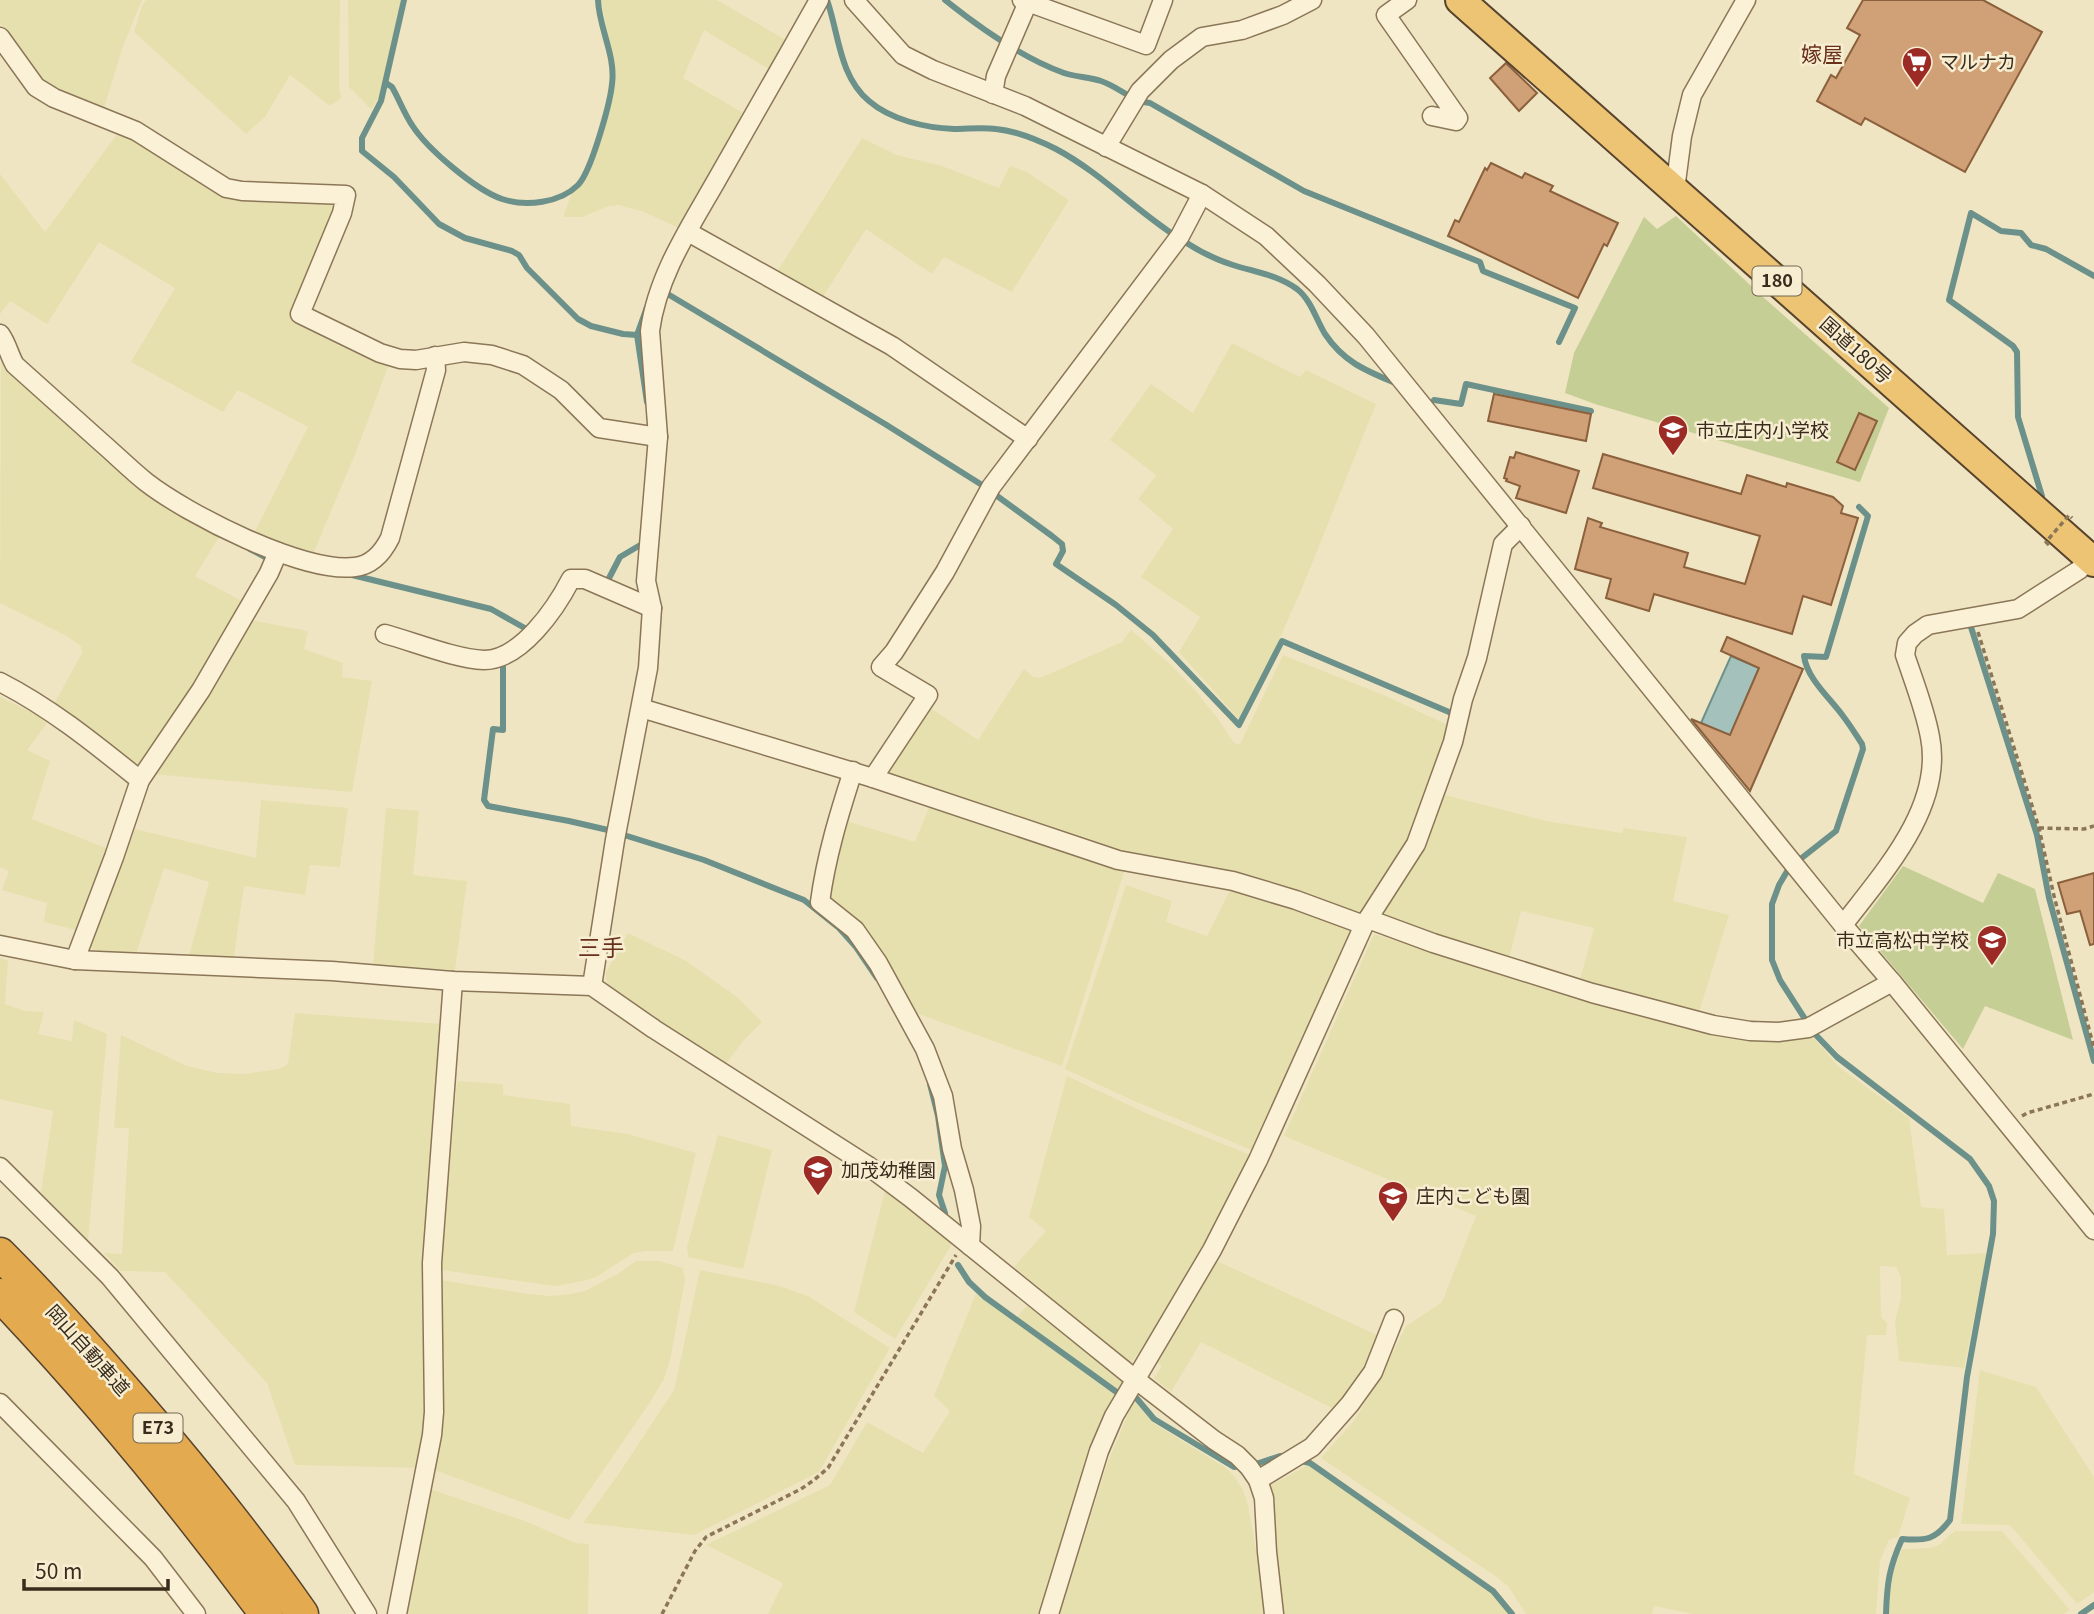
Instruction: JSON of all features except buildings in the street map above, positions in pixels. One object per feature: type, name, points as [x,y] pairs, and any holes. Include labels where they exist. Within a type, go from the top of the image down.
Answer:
[{"type":"highway","name":"国道180号","points":[[1460,0],[2093,558]]},
{"type":"highway","name":"岡山自動車道","points":[[0,1254],[172,1444],[302,1614]]},
{"type":"highway","name":"岡山自動車道","points":[[0,1295],[147,1459],[266,1614]]},
{"type":"street","points":[[593,986],[615,840],[648,668],[652,608],[646,581],[654,436],[651,318],[660,289],[688,232],[819,0]]},
{"type":"street","points":[[854,0],[903,55],[933,70],[1025,106],[1202,194],[1266,236],[1317,284],[1366,336],[1794,865],[2094,1230]]},
{"type":"street","points":[[993,94],[996,76],[1025,1],[1146,45],[1164,0]]},
{"type":"street","points":[[1105,147],[1140,91],[1171,60],[1202,37],[1242,30],[1283,15],[1312,0]]},
{"type":"street","points":[[1407,0],[1386,15],[1458,118],[1456,121],[1432,116]]},
{"type":"street","points":[[1675,190],[1682,136],[1692,94],[1746,0]]},
{"type":"street","points":[[0,37],[36,87],[54,98],[136,131],[226,188],[346,195],[342,213],[300,314],[380,354],[400,359],[416,360],[464,352],[492,355],[523,365],[561,390],[599,428],[654,436]]},
{"type":"street","points":[[873,778],[928,695],[881,667],[894,652],[945,572],[989,490],[1178,238],[1202,194]]},
{"type":"street","points":[[688,232],[892,346],[1027,439]]},
{"type":"street","points":[[0,334],[15,365],[147,483],[276,558],[344,567],[365,565],[380,555],[390,538],[436,370],[435,356]]},
{"type":"street","points":[[1049,1614],[1100,1451],[1114,1416],[1212,1250],[1258,1160],[1370,922],[1416,844],[1449,753],[1463,699],[1478,658],[1503,544],[1521,526]]},
{"type":"street","points":[[75,960],[140,780],[201,690],[276,558]]},
{"type":"street","points":[[1843,925],[1893,860],[1921,812],[1928,790],[1931,737],[1905,655],[1907,643],[1914,634],[1928,625],[2018,608],[2079,570],[2093,558]]},
{"type":"street","points":[[385,634],[458,655],[486,660],[507,654],[549,616],[571,579],[585,579],[652,608]]},
{"type":"street","points":[[0,682],[28,696],[71,726],[140,780]]},
{"type":"street","points":[[641,708],[853,771],[1118,859],[1233,881],[1592,993],[1713,1025],[1769,1032],[1810,1028],[1892,982]]},
{"type":"street","points":[[853,771],[830,846],[820,902],[855,930],[878,963],[925,1049],[943,1096],[952,1149],[964,1190],[971,1226],[967,1244]]},
{"type":"street","points":[[0,945],[75,960],[593,986],[654,1029],[867,1165],[1251,1470],[1264,1498],[1274,1614]]},
{"type":"street","points":[[397,1614],[432,1435],[432,1263],[453,981]]},
{"type":"street","points":[[0,1167],[110,1277],[296,1501],[367,1614]]},
{"type":"street","points":[[1251,1470],[1292,1459],[1312,1447],[1350,1404],[1373,1372],[1394,1319]]},
{"type":"street","points":[[0,1403],[153,1558],[196,1614]]},
{"type":"path","points":[[2049,545],[2046,542],[2069,515],[2072,518]]},
{"type":"path","points":[[1973,617],[2039,828],[2094,1048]]},
{"type":"path","points":[[2039,828],[2084,829],[2094,826]]},
{"type":"path","points":[[2008,1125],[2027,1113],[2094,1094]]},
{"type":"path","points":[[662,1614],[695,1551],[706,1537],[801,1489],[828,1468],[967,1244]]},
{"type":"shaded area","points":[[0,0],[142,0],[123,46],[103,111],[57,93],[34,78],[0,23]]},
{"type":"shaded area","points":[[146,0],[340,0],[341,98],[330,106],[290,75],[265,117],[246,134],[134,32]]},
{"type":"shaded area","points":[[348,0],[401,0],[382,93],[371,109],[349,87]]},
{"type":"shaded area","points":[[601,0],[717,0],[791,43],[772,71],[704,30],[683,78],[747,115],[681,229],[644,212],[619,205],[609,206],[582,217],[563,217],[573,189],[594,157],[609,113],[616,77]]},
{"type":"shaded area","points":[[120,130],[219,191],[316,200],[334,205],[339,210],[294,313],[391,359],[313,554],[253,535],[308,427],[238,390],[223,412],[131,362],[175,288],[99,242],[47,324],[10,301],[0,314],[0,174],[45,232]]},
{"type":"shaded area","points":[[862,138],[897,155],[942,166],[999,188],[1010,166],[1027,172],[1069,200],[1012,292],[944,257],[932,274],[866,229],[821,300],[775,275]]},
{"type":"shaded area","points":[[1232,343],[1300,377],[1306,370],[1376,404],[1303,586],[1242,723],[1179,652],[1200,617],[1141,577],[1173,529],[1138,499],[1156,475],[1110,440],[1151,384],[1193,413]]},
{"type":"shaded area","points":[[1,353],[4,368],[144,494],[221,534],[195,576],[242,601],[176,716],[135,769],[54,704],[82,653],[81,646],[65,635],[0,603]]},
{"type":"shaded area","points":[[252,620],[308,631],[304,649],[343,663],[342,677],[372,681],[352,792],[152,774],[202,705]]},
{"type":"shaded area","points":[[1131,630],[1195,690],[1234,743],[1240,744],[1283,655],[1386,696],[1448,725],[1414,836],[1360,921],[1125,855],[896,781],[879,769],[923,703],[978,740],[1024,669],[1033,677],[1040,678],[1122,642]]},
{"type":"shaded area","points":[[0,697],[37,715],[47,723],[27,750],[50,761],[32,819],[106,848],[76,930],[44,922],[47,903],[2,890],[9,871],[0,867]]},
{"type":"shaded area","points":[[1445,795],[1546,821],[1622,833],[1624,828],[1687,837],[1673,901],[1729,915],[1697,1019],[1579,983],[1594,928],[1521,911],[1509,959],[1390,924],[1384,911],[1424,846]]},
{"type":"shaded area","points":[[261,800],[348,808],[340,867],[310,865],[305,895],[244,886],[234,956],[189,956],[209,882],[164,868],[136,954],[95,952],[90,946],[135,829],[256,858]]},
{"type":"shaded area","points":[[932,800],[1127,863],[1062,1066],[913,1012],[824,897],[843,820],[915,842]]},
{"type":"shaded area","points":[[386,808],[419,811],[413,875],[467,881],[455,970],[373,966]]},
{"type":"shaded area","points":[[1233,884],[1353,926],[1254,1151],[1065,1069],[1126,885],[1172,901],[1166,922],[1207,936]]},
{"type":"shaded area","points":[[628,933],[686,961],[736,996],[762,1022],[726,1064],[613,992],[606,981],[606,972]]},
{"type":"shaded area","points":[[1374,934],[1595,1001],[1809,1032],[1839,1067],[1909,1118],[1921,1207],[1944,1209],[1947,1255],[1987,1253],[1964,1368],[1899,1361],[1895,1321],[1901,1298],[1901,1277],[1896,1267],[1880,1266],[1881,1317],[1887,1323],[1886,1335],[1867,1335],[1854,1474],[1910,1498],[1898,1537],[1889,1540],[1880,1561],[1876,1614],[1694,1614],[1654,1606],[1652,1614],[1526,1614],[1508,1586],[1498,1578],[1321,1458],[1354,1421],[1383,1373],[1406,1326],[1442,1302],[1476,1216],[1284,1136]]},
{"type":"shaded area","points":[[0,958],[8,961],[5,1004],[25,1011],[44,1012],[38,1034],[72,1041],[74,1020],[107,1034],[88,1240],[41,1192],[53,1111],[0,1099]]},
{"type":"shaded area","points":[[295,1013],[443,1024],[429,1399],[421,1468],[295,1465],[267,1383],[165,1272],[121,1271],[104,1253],[122,1254],[129,1128],[114,1128],[121,1035],[187,1066],[218,1073],[244,1074],[279,1069],[288,1064]]},
{"type":"shaded area","points":[[1067,1076],[1146,1113],[1253,1156],[1194,1263],[1131,1363],[1014,1267],[1046,1231],[1029,1217]]},
{"type":"shaded area","points":[[457,1081],[503,1084],[503,1095],[570,1104],[571,1126],[628,1134],[696,1153],[673,1251],[634,1253],[596,1277],[555,1286],[441,1270]]},
{"type":"shaded area","points":[[718,1135],[772,1150],[743,1269],[688,1257],[687,1247]]},
{"type":"shaded area","points":[[886,1187],[953,1242],[895,1339],[854,1312]]},
{"type":"shaded area","points":[[636,1261],[659,1261],[683,1268],[685,1280],[670,1360],[664,1379],[649,1404],[569,1520],[432,1469],[440,1280],[550,1296],[585,1291]]},
{"type":"shaded area","points":[[1217,1261],[1377,1335],[1362,1370],[1350,1386],[1338,1411],[1201,1342],[1171,1392],[1154,1378],[1162,1366],[1157,1362]]},
{"type":"shaded area","points":[[700,1270],[776,1285],[808,1296],[890,1348],[819,1472],[694,1535],[583,1523],[674,1390]]},
{"type":"shaded area","points":[[976,1294],[1015,1319],[1031,1301],[1129,1382],[1043,1614],[768,1614],[783,1583],[706,1545],[830,1485],[867,1422],[923,1453],[950,1411],[934,1396]]},
{"type":"shaded area","points":[[1980,1370],[2036,1387],[2094,1477],[2094,1592],[2077,1604],[2010,1525],[1961,1524]]},
{"type":"shaded area","points":[[1134,1400],[1153,1423],[1226,1468],[1243,1490],[1267,1614],[1059,1614],[1108,1462]]},
{"type":"shaded area","points":[[1308,1465],[1488,1590],[1510,1614],[1284,1614],[1272,1519],[1271,1485]]},
{"type":"shaded area","points":[[427,1488],[525,1521],[576,1543],[589,1544],[588,1614],[403,1614]]},
{"type":"shaded area","points":[[1956,1531],[2002,1531],[2070,1610],[2063,1614],[1889,1614],[1890,1579],[1902,1549],[1931,1548]]},
{"type":"green space","points":[[1676,216],[1889,408],[1860,482],[1565,393],[1574,353],[1644,217],[1657,229]]},
{"type":"green space","name":"市立高松中学校","points":[[1903,866],[1983,903],[1998,873],[2035,889],[2073,1040],[1985,1006],[1963,1049],[1859,926]]},
{"type":"water","points":[[1731,656],[1759,668],[1732,731],[1733,737],[1701,723]]},
{"type":"waterway","points":[[404,0],[381,101],[362,138],[362,151],[394,177],[439,224],[465,238],[519,255],[527,268],[578,319],[591,326],[637,335],[647,307]]},
{"type":"waterway","points":[[386,83],[392,87],[419,135],[440,157],[479,187],[502,199],[521,203],[542,202],[562,196],[578,185],[589,167],[610,94],[612,63],[598,0]]},
{"type":"waterway","points":[[827,0],[841,54],[851,79],[859,91],[878,108],[921,125],[1004,130],[1027,136],[1056,149],[1090,170],[1152,220],[1190,245],[1221,261],[1290,284],[1306,299],[1325,334],[1339,351],[1363,369],[1393,382]]},
{"type":"waterway","points":[[945,0],[1017,51],[1048,67],[1101,81],[1137,100],[1150,103],[1304,191],[1480,262],[1483,271],[1575,308],[1559,342]]},
{"type":"waterway","points":[[2042,496],[2018,417],[2017,352],[2013,346],[1949,300],[1971,213],[2001,231],[2021,233],[2031,245],[2046,249],[2094,276]]},
{"type":"waterway","points":[[661,290],[982,485],[1052,536],[1062,544],[1063,551],[1056,564],[1116,605],[1153,635],[1239,725],[1282,641],[1456,715]]},
{"type":"waterway","points":[[637,335],[647,402]]},
{"type":"waterway","points":[[1434,400],[1461,404],[1466,384],[1591,411]]},
{"type":"waterway","points":[[1859,507],[1868,516],[1826,657],[1804,656],[1814,680],[1848,723],[1863,749],[1836,831],[1789,868],[1779,885],[1772,904],[1772,960],[1780,980],[1814,1033],[1837,1057],[1970,1159],[1989,1186],[1994,1201],[1993,1234],[1967,1377],[1950,1520],[1940,1532],[1929,1538],[1902,1539],[1890,1576],[1886,1614]]},
{"type":"waterway","points":[[606,584],[620,557],[642,544],[643,538]]},
{"type":"waterway","points":[[250,549],[272,559]]},
{"type":"waterway","points":[[348,574],[491,609],[530,631]]},
{"type":"waterway","points":[[1970,624],[2037,835],[2049,898],[2094,1061]]},
{"type":"waterway","points":[[507,659],[503,662],[503,730],[493,729],[484,800],[488,806],[608,830]]},
{"type":"waterway","points":[[624,835],[704,860],[804,900],[839,928],[877,978]]},
{"type":"waterway","points":[[930,1084],[938,1116],[945,1166],[939,1195],[945,1213]]},
{"type":"waterway","points":[[958,1265],[969,1282],[985,1297],[1122,1396]]},
{"type":"waterway","points":[[1133,1394],[1154,1419],[1234,1467],[1256,1464],[1280,1456],[1287,1458]]},
{"type":"waterway","points":[[1297,1460],[1310,1463],[1493,1591],[1512,1614]]},
{"type":"waterway","points":[[2081,1614],[2094,1605]]},
{"type":"place","name":"マルナカ","points":[[1917,89]]},
{"type":"place","name":"市立庄内小学校","points":[[1673,457]]},
{"type":"place","name":"市立高松中学校","points":[[1992,967]]},
{"type":"place","name":"加茂幼稚園","points":[[818,1197]]},
{"type":"place","name":"庄内こども園","points":[[1393,1223]]},
{"type":"district","name":"嫁屋","points":[[1822,55]]},
{"type":"district","name":"三手","points":[[601,948]]}]
